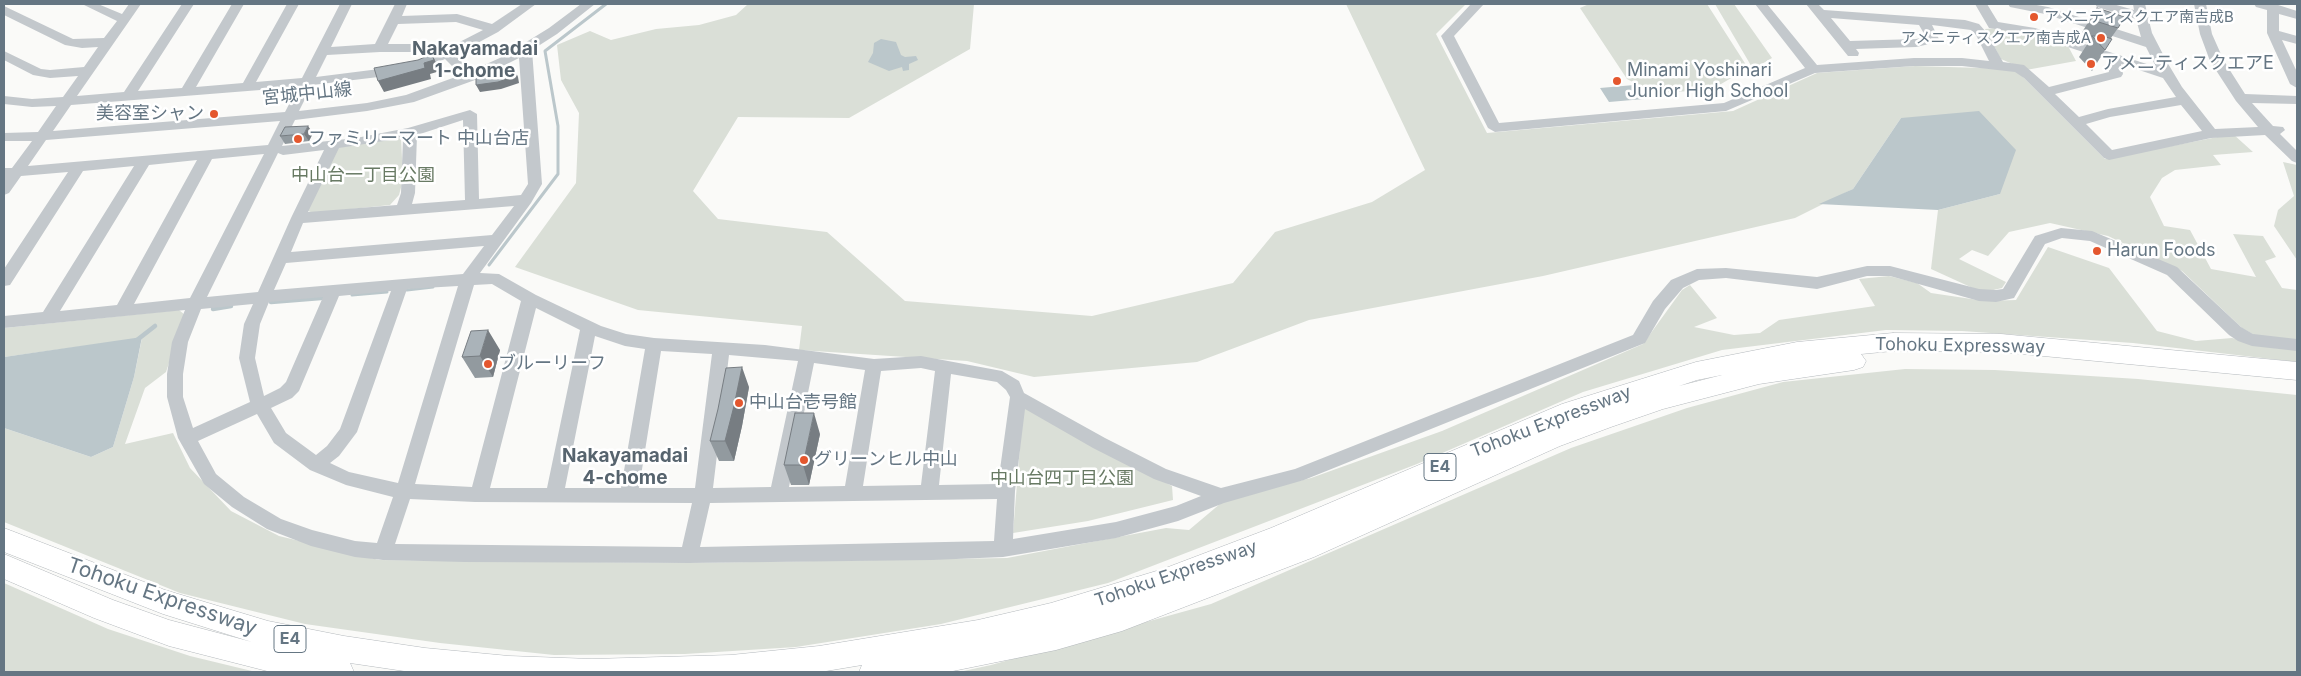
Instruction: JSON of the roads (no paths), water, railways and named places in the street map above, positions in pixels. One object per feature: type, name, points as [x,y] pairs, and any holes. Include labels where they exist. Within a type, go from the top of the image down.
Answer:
[{"type":"highway","name":"Tohoku Expressway","points":[[4,540],[163,602],[268,634],[344,649],[425,661],[509,669],[592,672],[731,668],[819,659],[978,633],[1050,616],[1165,580],[1273,540],[1486,446],[1571,411],[1696,371],[1797,351],[1893,342],[2001,343],[2297,371]]},
{"type":"highway","name":"Tohoku Expressway","points":[[874,672],[991,652],[1056,637],[1122,618],[1296,553],[1551,439],[1669,398],[1759,375],[1805,367],[1893,358],[1967,356],[2297,385]]},
{"type":"highway","name":"Tohoku Expressway","points":[[4,566],[104,609],[169,633],[245,654],[339,672]]},
{"type":"street","points":[[4,9],[13,4]]},
{"type":"street","points":[[88,4],[124,19]]},
{"type":"street","points":[[4,190],[10,173],[41,136],[135,4]]},
{"type":"street","points":[[128,96],[188,4]]},
{"type":"street","points":[[188,91],[238,4]]},
{"type":"street","points":[[246,87],[293,4]]},
{"type":"street","points":[[346,4],[289,116],[278,150],[195,305],[180,342],[175,374],[175,397],[188,438],[210,479],[238,502],[274,524],[311,538],[355,549],[383,552],[688,554],[1003,549],[1116,530],[1178,513],[1221,496],[1298,475],[1639,339],[1659,305],[1677,284],[1697,275],[1726,273],[1817,283],[1867,271],[1885,270],[1979,295],[1996,296],[2008,294],[2040,240],[2052,235],[2070,233],[2099,239],[2172,272],[2235,331],[2244,337],[2252,340],[2297,345]]},
{"type":"street","points":[[380,48],[401,4]]},
{"type":"street","points":[[4,100],[32,103],[65,101],[306,82],[395,71],[448,55],[494,29],[529,4]]},
{"type":"street","name":"宮城中山線","points":[[4,137],[41,136],[289,116],[367,107],[408,99],[470,77],[507,60],[553,31],[589,4]]},
{"type":"street","points":[[1478,4],[1447,36],[1495,128],[1726,107],[1813,69],[1914,62],[1997,64],[2019,68],[2109,155],[2211,134],[2272,130],[2297,149]]},
{"type":"street","points":[[1761,4],[1813,69]]},
{"type":"street","points":[[1982,4],[1993,25],[2031,31],[2168,75]]},
{"type":"street","points":[[2014,4],[2048,11],[2151,44]]},
{"type":"street","points":[[2101,4],[2140,10],[2151,44],[2168,75],[2184,100],[2211,134]]},
{"type":"street","points":[[2200,4],[2206,34],[2218,61],[2272,130],[2297,158]]},
{"type":"street","points":[[2210,4],[2215,36],[2246,98]]},
{"type":"street","points":[[2266,6],[2297,15]]},
{"type":"street","points":[[2266,6],[2284,59],[2297,84]]},
{"type":"street","points":[[4,9],[70,42],[82,44],[108,42]]},
{"type":"street","points":[[1817,9],[1863,65]]},
{"type":"street","points":[[1817,9],[1924,22],[1965,24],[1975,27],[1981,33],[1997,64]]},
{"type":"street","points":[[393,20],[457,18],[494,29]]},
{"type":"street","points":[[1846,45],[1916,43],[1933,39],[1924,22]]},
{"type":"street","points":[[2274,33],[2297,40]]},
{"type":"street","points":[[322,52],[380,48],[431,48],[448,55],[470,77]]},
{"type":"street","points":[[383,552],[404,491],[468,279],[526,200],[535,184],[525,49]]},
{"type":"street","points":[[4,55],[38,72],[50,74],[87,70]]},
{"type":"street","points":[[2045,92],[2116,74],[2113,58]]},
{"type":"street","points":[[2284,59],[2297,64]]},
{"type":"street","points":[[2246,98],[2297,100]]},
{"type":"street","points":[[2076,123],[2108,113],[2184,100]]},
{"type":"street","points":[[10,173],[207,155],[333,146],[410,132],[470,114],[472,204]]},
{"type":"street","points":[[403,210],[408,193],[410,132]]},
{"type":"street","points":[[333,146],[298,218],[252,324],[247,358],[256,398],[280,438],[316,465],[346,478],[404,491],[479,495],[629,494],[703,496],[1006,491]]},
{"type":"street","points":[[122,311],[207,155]]},
{"type":"street","points":[[48,317],[144,161]]},
{"type":"street","points":[[4,281],[80,166]]},
{"type":"street","points":[[298,218],[526,200]]},
{"type":"street","points":[[281,258],[497,240]]},
{"type":"street","points":[[4,322],[401,284],[494,278],[530,299],[589,327],[625,340],[654,344],[765,351],[874,365],[921,362],[1002,377],[1013,386],[1018,397],[1006,491],[1003,549]]},
{"type":"street","points":[[316,465],[333,451],[348,432],[401,284]]},
{"type":"street","points":[[188,438],[260,406],[286,393],[293,386],[332,291]]},
{"type":"street","points":[[479,495],[530,299]]},
{"type":"street","points":[[555,494],[589,327]]},
{"type":"street","points":[[629,494],[654,344]]},
{"type":"street","points":[[688,554],[703,496],[721,349]]},
{"type":"street","points":[[778,494],[807,357]]},
{"type":"street","points":[[853,494],[874,365]]},
{"type":"street","points":[[929,491],[944,366]]},
{"type":"street","points":[[1018,397],[1160,474],[1221,496]]},
{"type":"waterway","points":[[489,265],[558,174],[558,126],[545,51],[606,4]]},
{"type":"waterway","points":[[407,290],[433,287]]},
{"type":"waterway","points":[[352,295],[387,292]]},
{"type":"waterway","points":[[271,302],[321,298]]},
{"type":"waterway","points":[[213,309],[231,306]]},
{"type":"waterway","points":[[137,340],[155,326]]},
{"type":"place","name":"アメニティスクエア南吉成B","points":[[2034,17]]},
{"type":"place","name":"アメニティスクエア南吉成A","points":[[2101,38]]},
{"type":"place","name":"アメニティスクエアE","points":[[2091,64]]},
{"type":"place","name":"Minami Yoshinari Junior High School","points":[[1617,81]]},
{"type":"place","name":"美容室シャン","points":[[214,114]]},
{"type":"place","name":"ファミリーマート 中山台店","points":[[298,139]]},
{"type":"place","name":"Harun Foods","points":[[2097,251]]},
{"type":"place","name":"ブルーリーフ","points":[[488,364]]},
{"type":"place","name":"中山台壱号館","points":[[739,403]]},
{"type":"place","name":"グリーンヒル中山","points":[[804,460]]},
{"type":"district","name":"Nakayamadai 1-chome","points":[[475,60]]},
{"type":"district","name":"Nakayamadai 4-chome","points":[[625,467]]},
{"type":"park label","name":"中山台一丁目公園","points":[[363,176]]},
{"type":"park label","name":"中山台四丁目公園","points":[[1062,479]]}]
